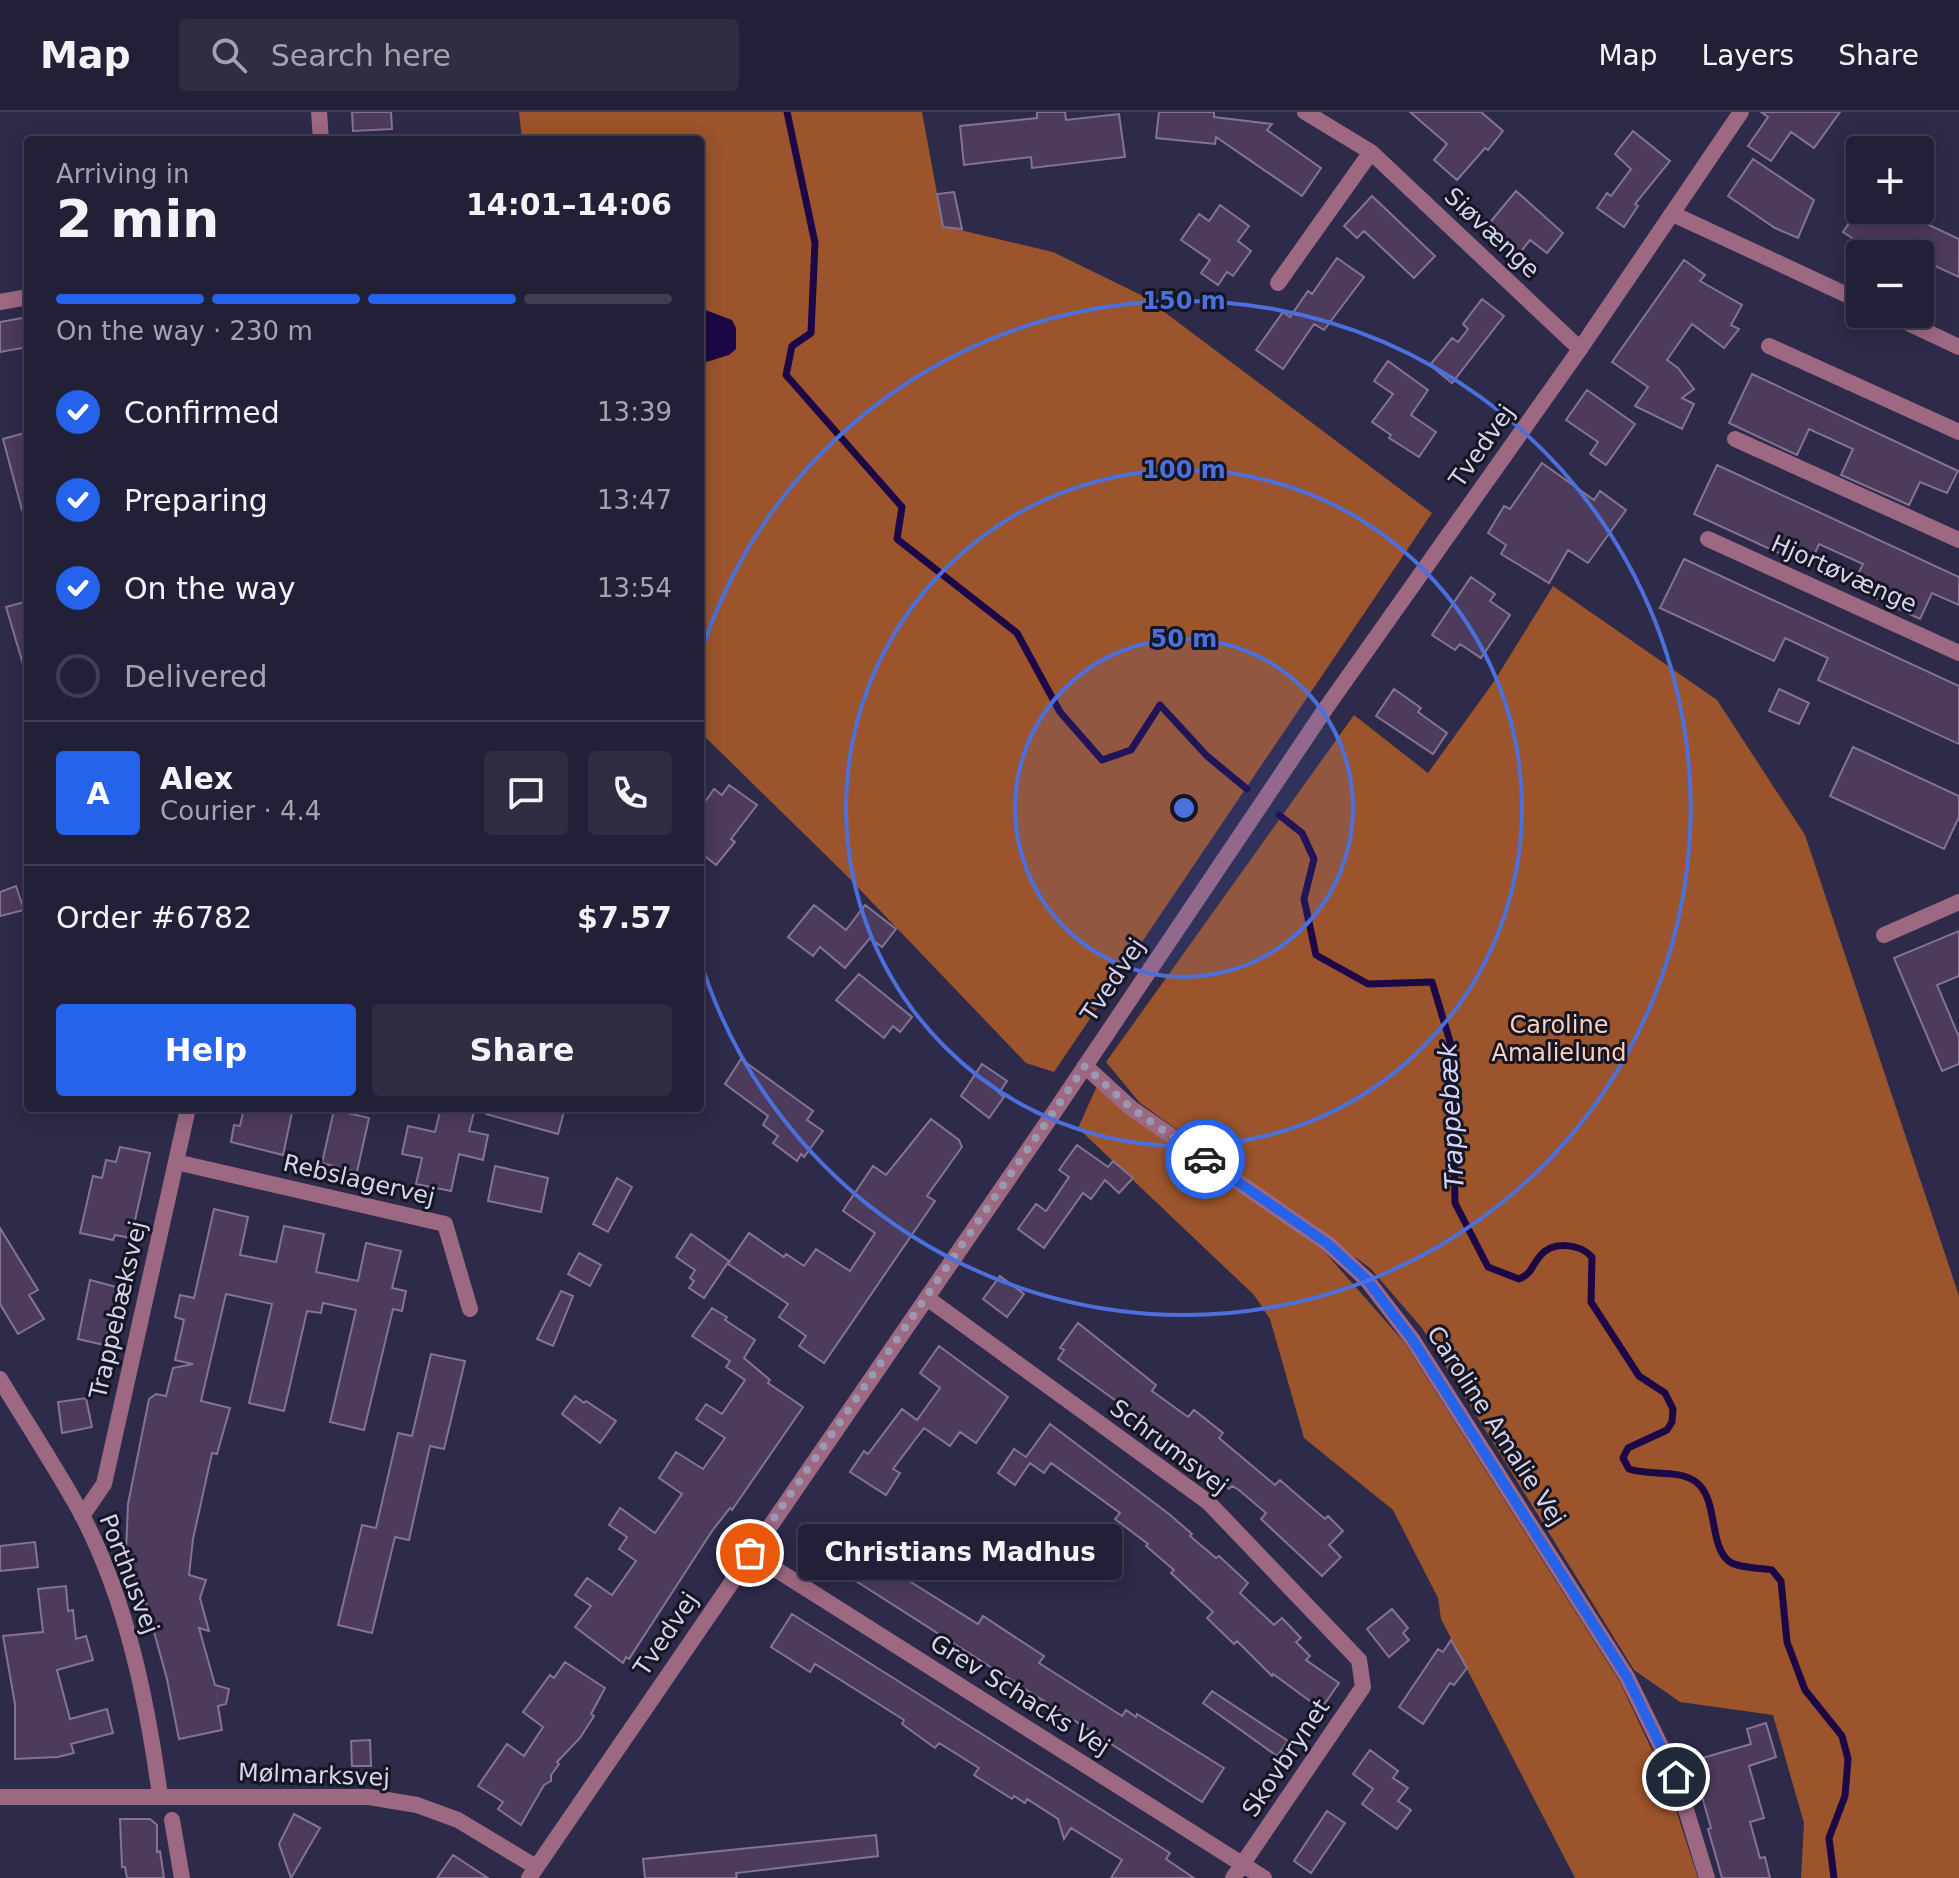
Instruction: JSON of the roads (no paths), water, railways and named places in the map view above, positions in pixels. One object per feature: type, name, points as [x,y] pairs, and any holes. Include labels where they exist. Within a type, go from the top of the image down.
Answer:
[{"type":"street","points":[[319,112],[321,136]]},
{"type":"street","name":"Siøvænge","points":[[1305,112],[1371,152],[1580,349]]},
{"type":"street","name":"Tvedvej","points":[[533,1873],[1326,708],[1580,349],[1741,112]]},
{"type":"street","points":[[1278,283],[1371,152]]},
{"type":"street","points":[[1673,214],[1846,294]]},
{"type":"street","points":[[0,302],[24,298]]},
{"type":"street","points":[[1919,328],[1959,347]]},
{"type":"street","points":[[1769,346],[1959,432]]},
{"type":"street","points":[[1735,439],[1959,540]]},
{"type":"street","name":"Hjortøvænge","points":[[1708,539],[1959,653]]},
{"type":"street","points":[[1884,935],[1959,902]]},
{"type":"street","name":"Caroline Amalie Vej","points":[[1085,1066],[1131,1108],[1328,1244],[1367,1280],[1412,1339],[1627,1677],[1676,1777],[1707,1878]]},
{"type":"street","name":"Trappebæksvej","points":[[82,1516],[104,1484],[187,1112]]},
{"type":"street","name":"Rebslagervej","points":[[176,1162],[445,1224],[470,1309]]},
{"type":"street","name":"Schrumsvej","points":[[927,1298],[1208,1502],[1359,1660]]},
{"type":"street","name":"Porthusvej","points":[[0,1379],[82,1516],[110,1580],[132,1644],[165,1796]]},
{"type":"street","name":"Grev Schacks Vej","points":[[750,1553],[1238,1871],[1264,1878]]},
{"type":"street","name":"Skovbrynet","points":[[1238,1871],[1363,1687],[1359,1660]]},
{"type":"street","name":"Mølmarksvej","points":[[0,1797],[369,1797],[417,1805],[458,1820],[533,1873]]},
{"type":"street","points":[[172,1820],[182,1878]]},
{"type":"waterway","name":"Trappebæk","points":[[787,112],[815,243],[811,333],[792,346],[786,375],[902,507],[897,539],[1017,633],[1060,712],[1102,760],[1131,750],[1160,705],[1207,756],[1247,789]]},
{"type":"waterway","name":"Trappebæk","points":[[1279,815],[1302,833],[1314,859],[1304,899],[1316,955],[1368,984],[1432,982],[1452,1048],[1455,1203],[1488,1267],[1519,1279],[1529,1272],[1545,1251],[1552,1248],[1574,1247],[1592,1257],[1591,1302],[1639,1376],[1665,1393],[1673,1409],[1672,1422],[1667,1430],[1628,1448],[1623,1458],[1629,1469],[1681,1475],[1696,1482],[1708,1500],[1723,1555],[1739,1566],[1772,1570],[1781,1581],[1787,1642],[1805,1690],[1842,1736],[1848,1759],[1845,1796],[1829,1838],[1834,1878]]},
{"type":"place","name":"Christians Madhus","points":[[750,1553]]},
{"type":"park label","name":"Caroline Amalielund","points":[[1559,1039]]}]
